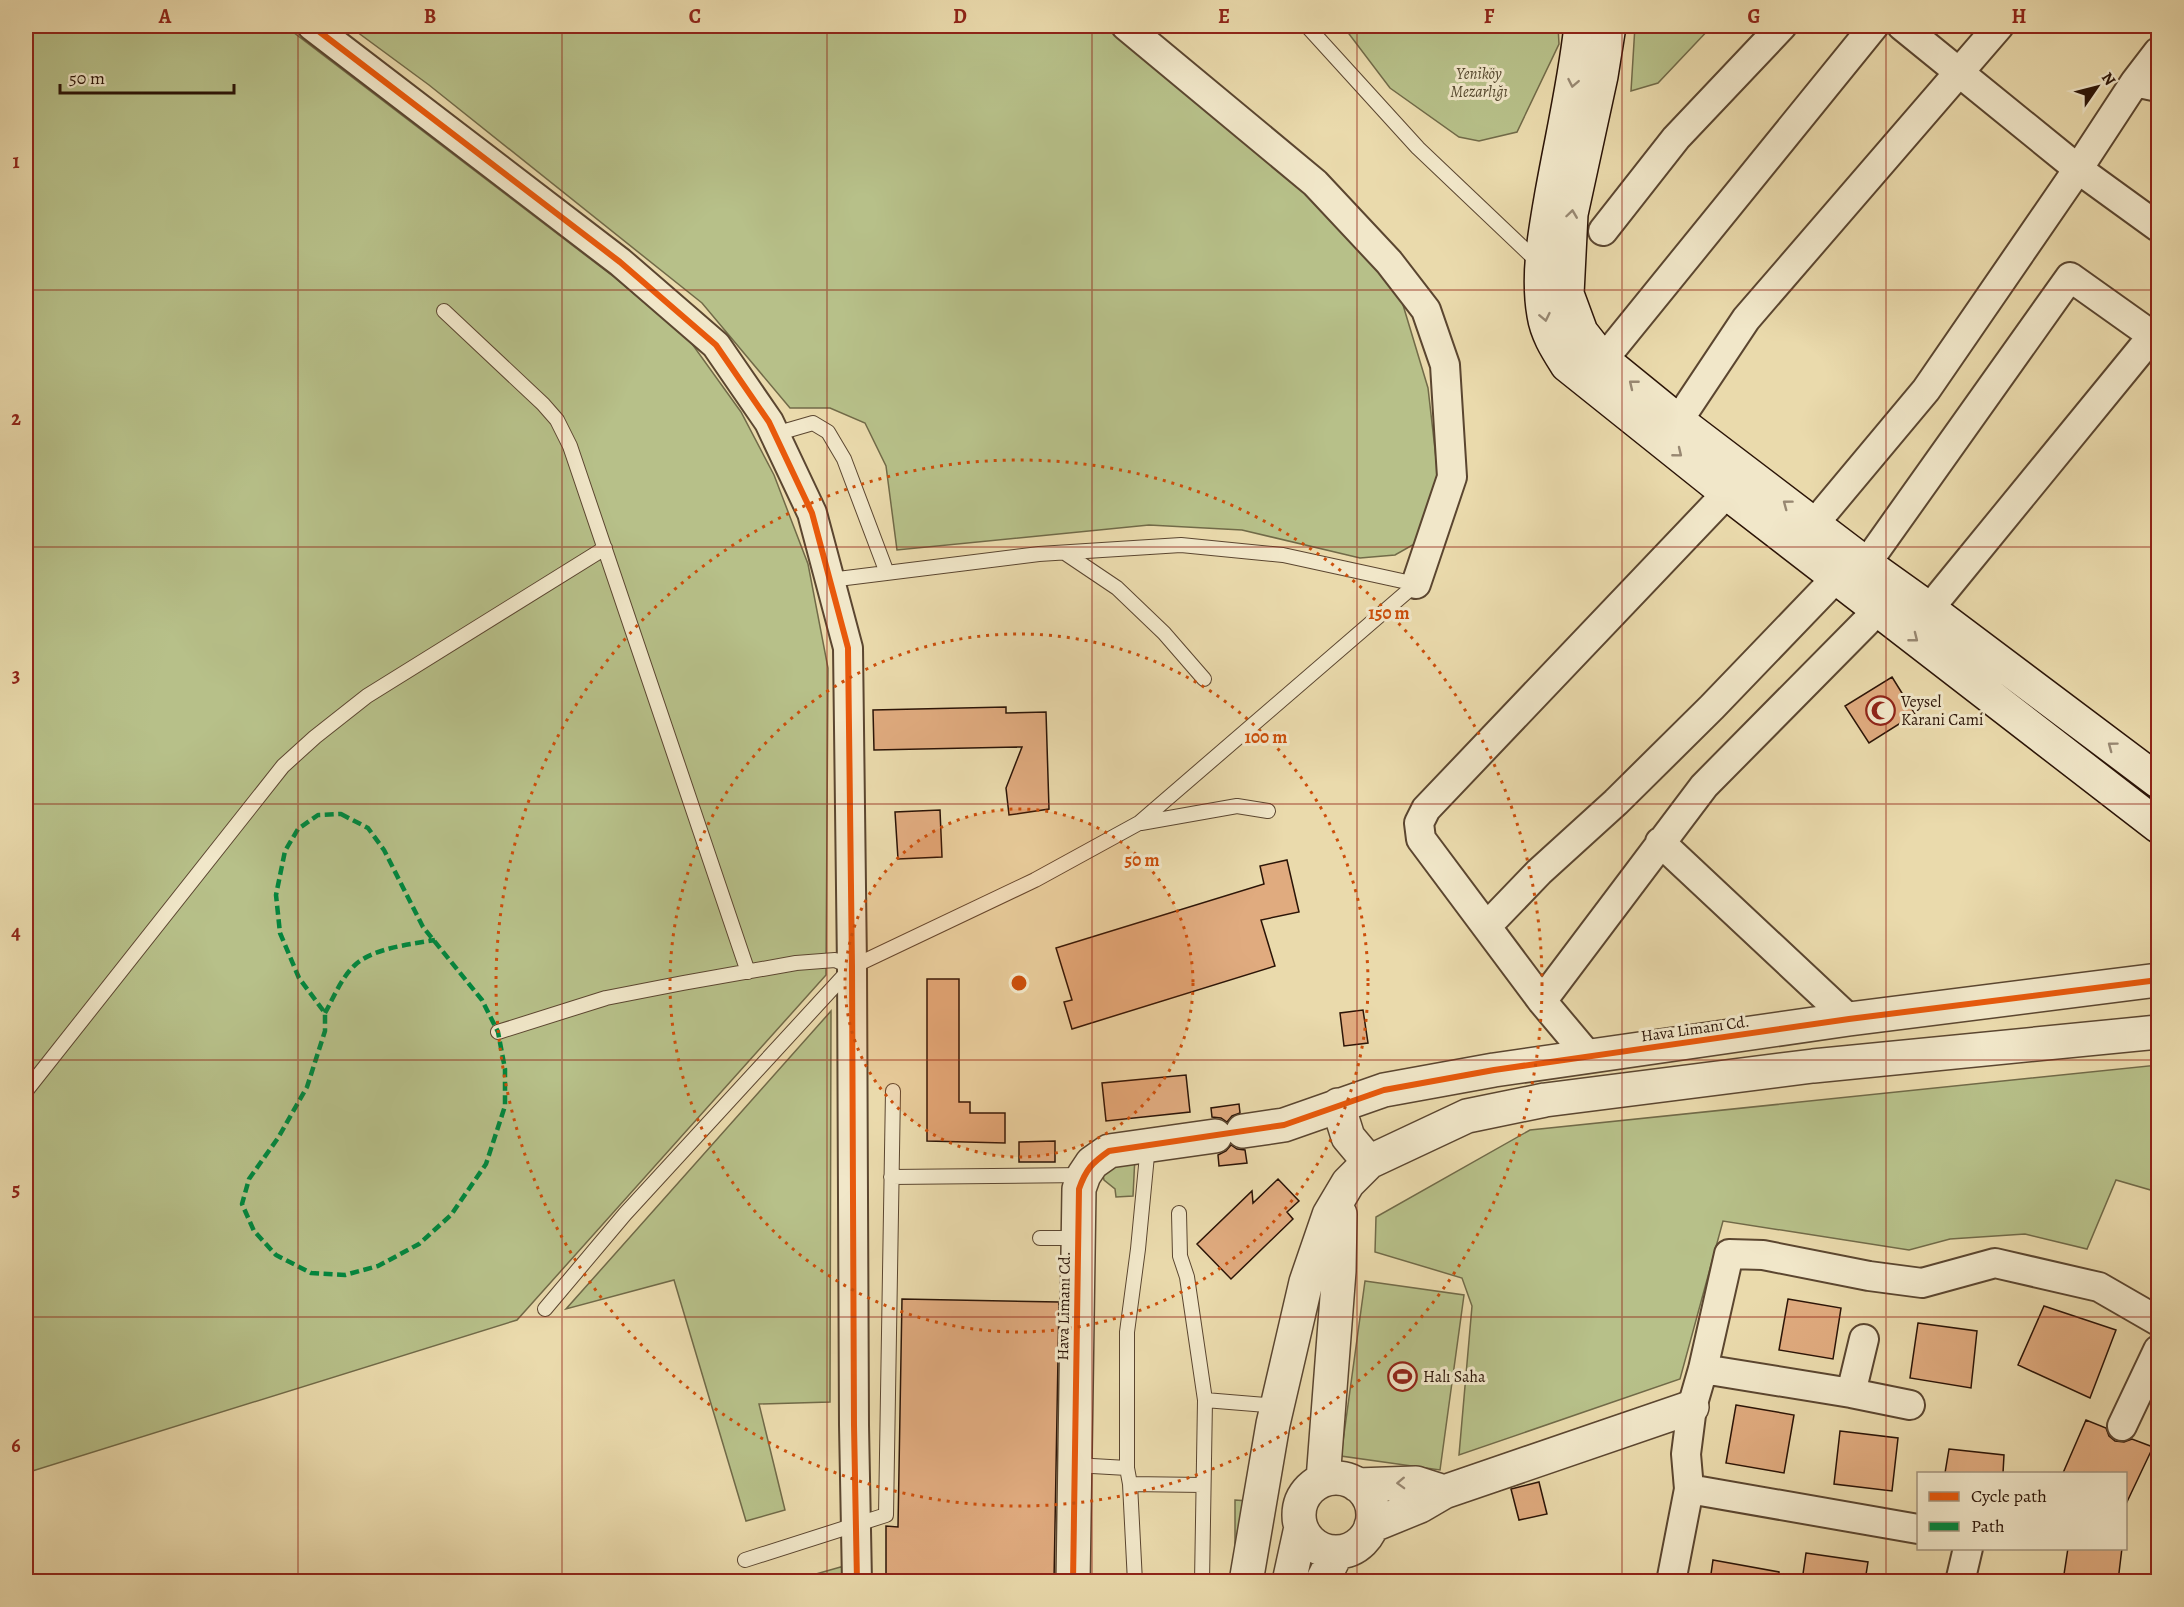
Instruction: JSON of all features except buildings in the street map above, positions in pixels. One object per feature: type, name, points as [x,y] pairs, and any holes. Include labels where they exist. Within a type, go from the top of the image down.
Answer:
[{"type":"street","points":[[312,26],[620,262],[716,345],[769,422],[812,513],[848,648],[857,1581]]},
{"type":"street","points":[[1126,26],[1315,183],[1389,262],[1426,310],[1445,365],[1452,477],[1416,584]]},
{"type":"street","points":[[1581,26],[1577,63],[1546,227],[1540,280],[1544,317],[1552,342],[1566,365],[1727,493],[1852,570],[1929,609],[2158,781]]},
{"type":"street","points":[[1609,26],[1601,76],[1571,214],[1567,294],[1581,332],[1604,360],[1678,421],[1814,524],[1852,570],[1878,610],[2158,826]]},
{"type":"street","points":[[1603,231],[1676,138],[1782,26]]},
{"type":"street","points":[[1604,360],[1874,26]]},
{"type":"street","points":[[1902,26],[2078,169],[2158,227]]},
{"type":"street","points":[[1678,421],[1746,319],[1999,26]]},
{"type":"street","points":[[1814,524],[1926,390],[2078,169],[2147,84],[2158,52]]},
{"type":"street","points":[[1487,926],[1539,872],[1616,802],[1712,707],[1760,655],[1852,570],[2070,277],[2156,333],[1929,609]]},
{"type":"street","points":[[1589,1057],[1542,1001],[1421,839],[1419,823],[1426,809],[1727,493]]},
{"type":"street","points":[[1542,1001],[1704,786],[1878,610]]},
{"type":"street","points":[[1660,842],[1849,1019]]},
{"type":"street","name":"Hava Limanı Cd.","points":[[1073,1581],[1079,1189],[1092,1162],[1109,1151],[1284,1125],[1384,1090],[1494,1070],[1849,1019],[2158,980]]},
{"type":"street","points":[[1246,1581],[1277,1406],[1306,1282],[1329,1215],[1348,1183],[1369,1162],[1467,1116],[1545,1100],[1813,1066],[2158,1032]]},
{"type":"street","points":[[1338,1105],[1348,1137],[1369,1162]]},
{"type":"street","points":[[1323,1480],[1339,1271],[1340,1197]]},
{"type":"street","points":[[1671,1581],[1689,1489],[1686,1454],[1692,1407],[1729,1254],[1763,1255],[1869,1276],[1922,1283],[1995,1263],[2099,1287],[2158,1321]]},
{"type":"street","points":[[1851,1393],[1864,1339]]},
{"type":"street","points":[[2122,1426],[2158,1350]]},
{"type":"street","points":[[1703,1369],[1851,1393],[1910,1406]]},
{"type":"street","points":[[1371,1526],[1420,1506],[1444,1492],[1692,1407]]},
{"type":"street","points":[[1289,1581],[1301,1527],[1300,1504],[1305,1494],[1313,1486],[1323,1480],[1334,1478],[1357,1485],[1365,1493],[1373,1514],[1366,1536],[1348,1550],[1337,1552],[1315,1545],[1301,1527]]},
{"type":"street","points":[[1357,1485],[1416,1483],[1444,1492]]},
{"type":"street","points":[[1689,1489],[1917,1529]]},
{"type":"street","points":[[1960,1581],[1968,1550]]},
{"type":"street","points":[[1322,1581],[1337,1552]]},
{"type":"lane","points":[[1307,26],[1418,148],[1542,266]]},
{"type":"lane","points":[[444,311],[557,420],[570,446],[747,972]]},
{"type":"lane","points":[[775,434],[813,423],[828,432],[844,459],[887,573]]},
{"type":"lane","points":[[830,580],[1065,552],[1182,545],[1283,555],[1416,584]]},
{"type":"lane","points":[[26,1090],[283,766],[315,736],[367,696],[605,548]]},
{"type":"lane","points":[[1065,552],[1117,588],[1164,633],[1204,679]]},
{"type":"lane","points":[[545,1310],[625,1214],[852,967],[1035,880],[1139,823],[1416,584]]},
{"type":"lane","points":[[1139,823],[1237,806],[1268,811]]},
{"type":"lane","points":[[498,1032],[606,998],[796,963],[835,960],[852,967]]},
{"type":"lane","points":[[745,1560],[886,1515],[893,1091]]},
{"type":"lane","points":[[1135,1581],[1130,1484],[1127,1468],[1127,1332],[1148,1145]]},
{"type":"lane","points":[[891,1177],[1084,1175]]},
{"type":"lane","points":[[1179,1213],[1180,1256],[1187,1277],[1205,1400],[1202,1581]]},
{"type":"lane","points":[[1040,1238],[1078,1238]]},
{"type":"lane","points":[[1205,1400],[1277,1406]]},
{"type":"lane","points":[[1075,1465],[1127,1468]]},
{"type":"lane","points":[[1130,1484],[1203,1485]]},
{"type":"green space","points":[[26,26],[285,26],[614,277],[690,341],[741,412],[774,475],[808,564],[828,668],[826,975],[517,1320],[26,1473]]},
{"type":"green space","points":[[349,26],[1108,26],[1309,194],[1400,295],[1428,388],[1438,476],[1418,542],[1395,555],[1360,558],[1242,530],[1149,525],[897,550],[886,466],[865,423],[830,408],[790,408],[702,303],[429,85]]},
{"type":"green space","name":"Yeniköy Mezarlığı","points":[[1343,26],[1558,26],[1559,44],[1517,132],[1479,141],[1459,137],[1390,88]]},
{"type":"green space","points":[[1635,26],[1712,26],[1658,83],[1631,91]]},
{"type":"green space","points":[[831,1011],[830,1402],[759,1404],[785,1510],[746,1521],[674,1280],[566,1309]]},
{"type":"green space","points":[[2158,1065],[2158,1182],[2154,1191],[2116,1180],[2087,1249],[2025,1234],[1950,1239],[1909,1250],[1723,1221],[1680,1379],[1459,1455],[1472,1306],[1462,1278],[1375,1252],[1376,1217],[1530,1130]]},
{"type":"green space","points":[[1135,1156],[1133,1196],[1116,1197],[1115,1189],[1104,1180],[1102,1171]]},
{"type":"green space","name":"Halı Saha","points":[[1365,1281],[1464,1295],[1440,1470],[1341,1456]]},
{"type":"green space","points":[[1235,1500],[1248,1501],[1235,1565]]},
{"type":"green space","points":[[844,1566],[844,1581],[788,1582]]},
{"type":"marked path","points":[[341,814],[368,828],[384,850],[423,927],[482,1000],[498,1032],[505,1069],[505,1106],[486,1164],[451,1215],[419,1244],[378,1266],[345,1275],[311,1273],[276,1255],[254,1231],[242,1204],[249,1179],[278,1138],[307,1087],[325,1031],[325,1013],[299,978],[280,933],[276,895],[285,851],[298,829],[318,815],[341,814]]},
{"type":"marked path","points":[[325,1013],[346,976],[363,959],[393,948],[435,940]]},
{"type":"cycle path","points":[[312,26],[620,262],[716,345],[769,422],[812,513],[848,648],[857,1582]]},
{"type":"cycle path","points":[[1073,1582],[1079,1189],[1090,1167],[1109,1151],[1284,1125],[1384,1090],[1494,1070],[1849,1019],[2158,980]]},
{"type":"place","name":"Veysel Karani Cami","points":[[1880,710]]},
{"type":"place","name":"Halı Saha","points":[[1402,1376]]}]
